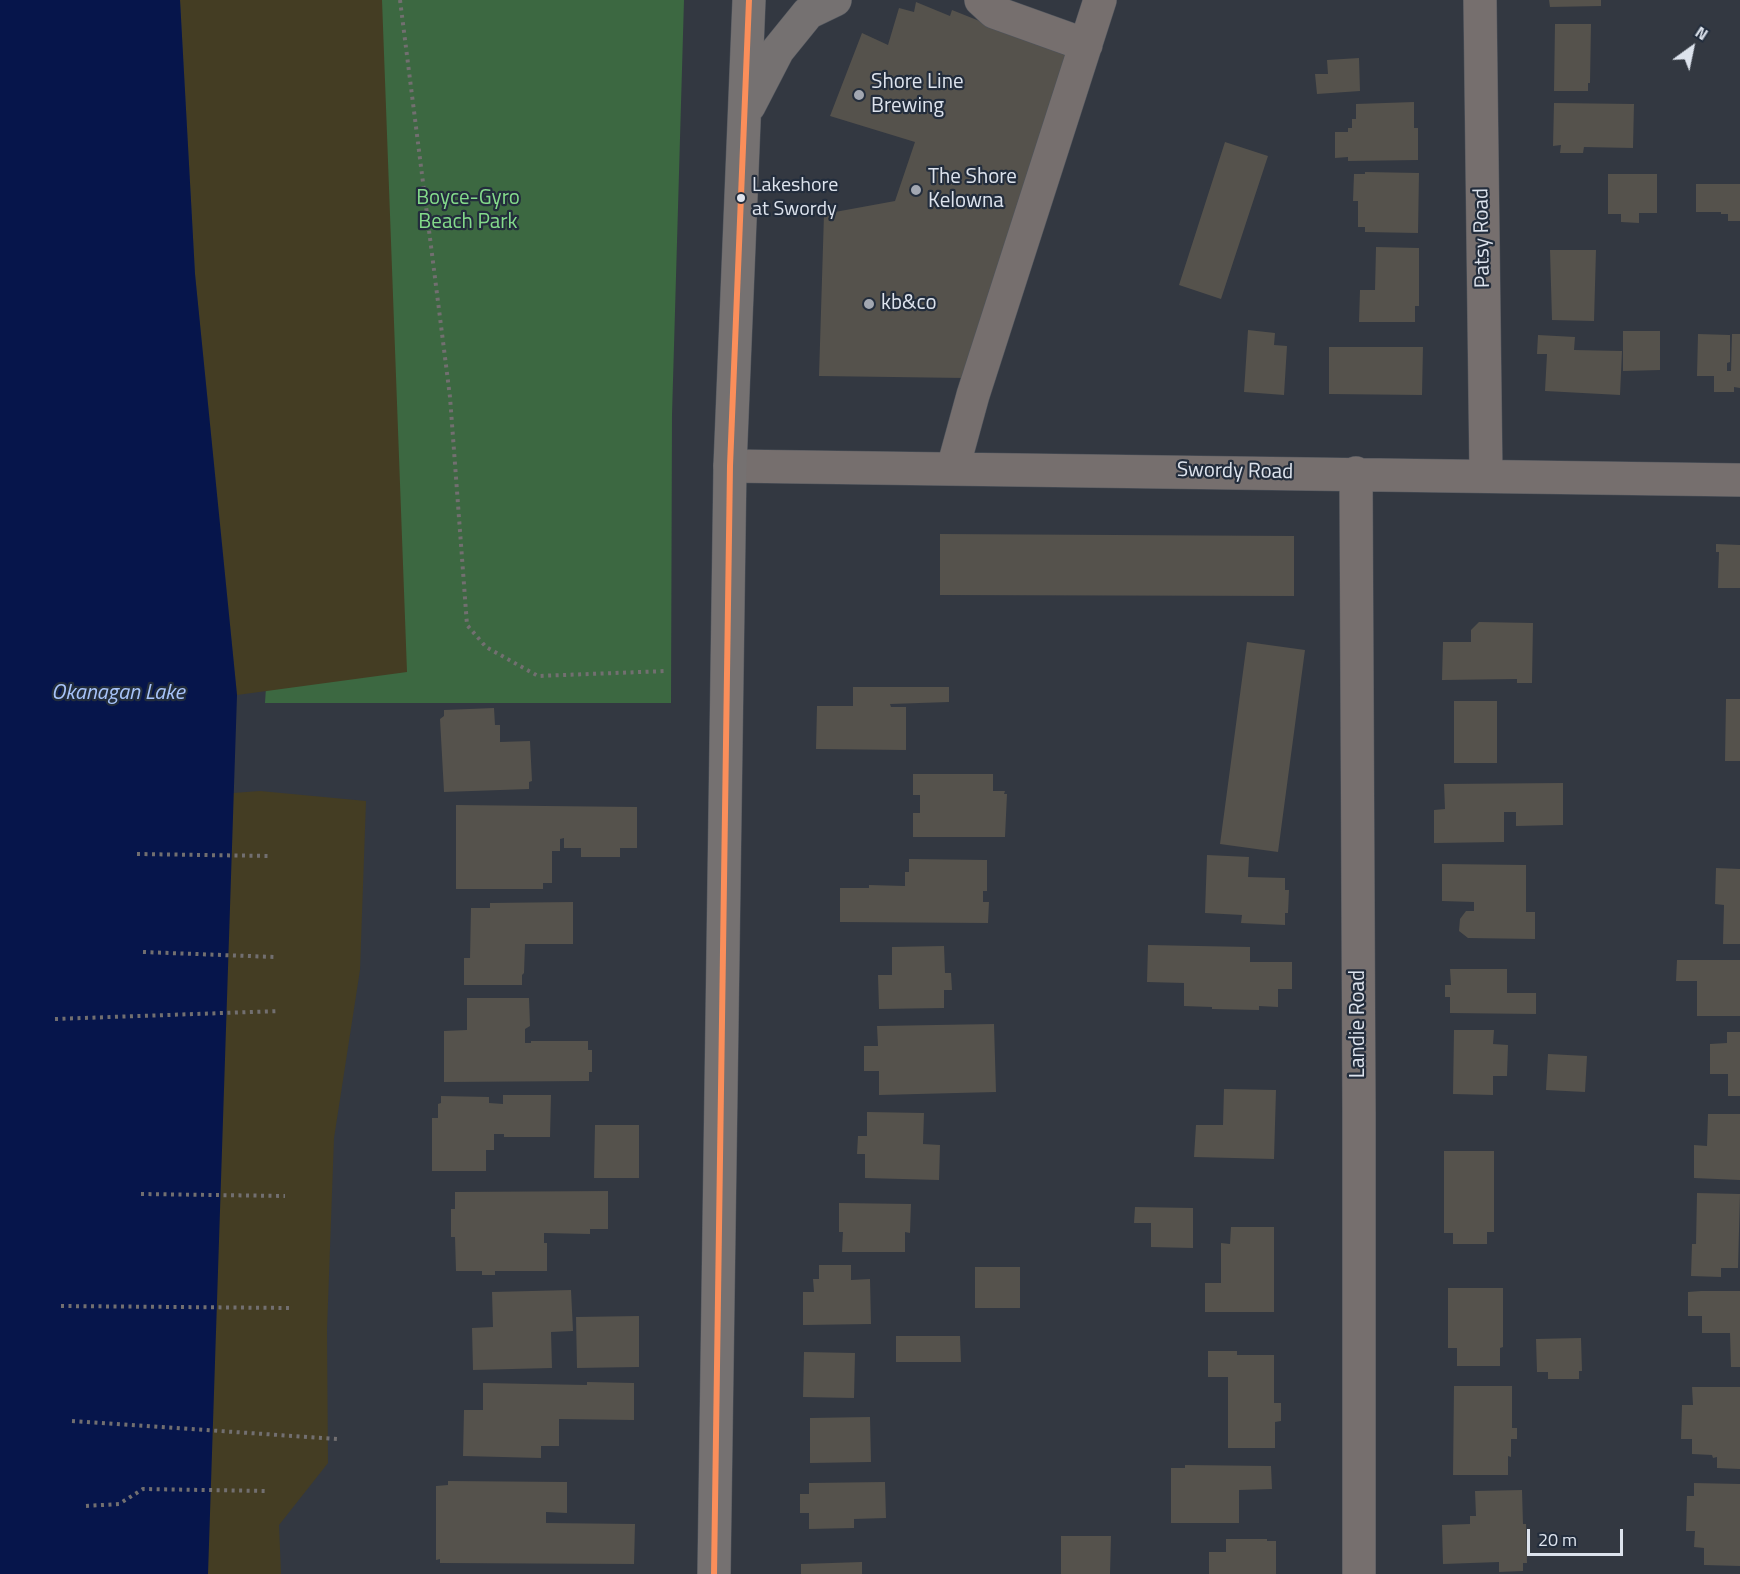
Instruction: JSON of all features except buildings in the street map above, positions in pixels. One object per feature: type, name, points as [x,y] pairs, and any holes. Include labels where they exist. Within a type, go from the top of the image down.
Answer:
[{"type":"main road","points":[[714,1574],[730,466],[749,0]]},
{"type":"main road","points":[[744,116],[778,50],[808,12],[835,0]]},
{"type":"street","points":[[981,0],[994,12],[1086,45]]},
{"type":"street","points":[[953,468],[973,395],[1100,0]]},
{"type":"street","name":"Patsy Road","points":[[1480,0],[1486,475]]},
{"type":"street","name":"Swordy Road","points":[[730,466],[1740,480]]},
{"type":"street","name":"Landie Road","points":[[1356,473],[1359,1574]]},
{"type":"path","points":[[400,0],[450,397],[467,625],[486,647],[538,676],[666,671]]},
{"type":"path","points":[[137,854],[270,856]]},
{"type":"path","points":[[143,952],[274,957]]},
{"type":"path","points":[[55,1019],[279,1011]]},
{"type":"path","points":[[141,1194],[285,1196]]},
{"type":"path","points":[[61,1306],[291,1308]]},
{"type":"path","points":[[72,1421],[338,1439]]},
{"type":"path","points":[[86,1506],[119,1504],[143,1489],[266,1491]]},
{"type":"green space","name":"Boyce-Gyro Beach Park","points":[[247,0],[684,0],[672,415],[671,703],[265,703],[271,607]]},
{"type":"sand","points":[[180,0],[382,0],[407,672],[237,695],[195,274]]},
{"type":"sand","points":[[260,791],[366,801],[360,970],[334,1138],[327,1330],[328,1463],[279,1525],[281,1574],[205,1574],[233,793]]},
{"type":"water","name":"Okanagan Lake","points":[[0,0],[180,0],[195,274],[237,695],[208,1574],[0,1574]]},
{"type":"transit line","points":[[714,1574],[730,466],[749,0]]},
{"type":"place","name":"Shore Line Brewing","points":[[859,95]]},
{"type":"place","name":"The Shore Kelowna","points":[[916,190]]},
{"type":"place","name":"Lakeshore at Swordy","points":[[741,198]]},
{"type":"place","name":"kb&co","points":[[869,304]]}]
